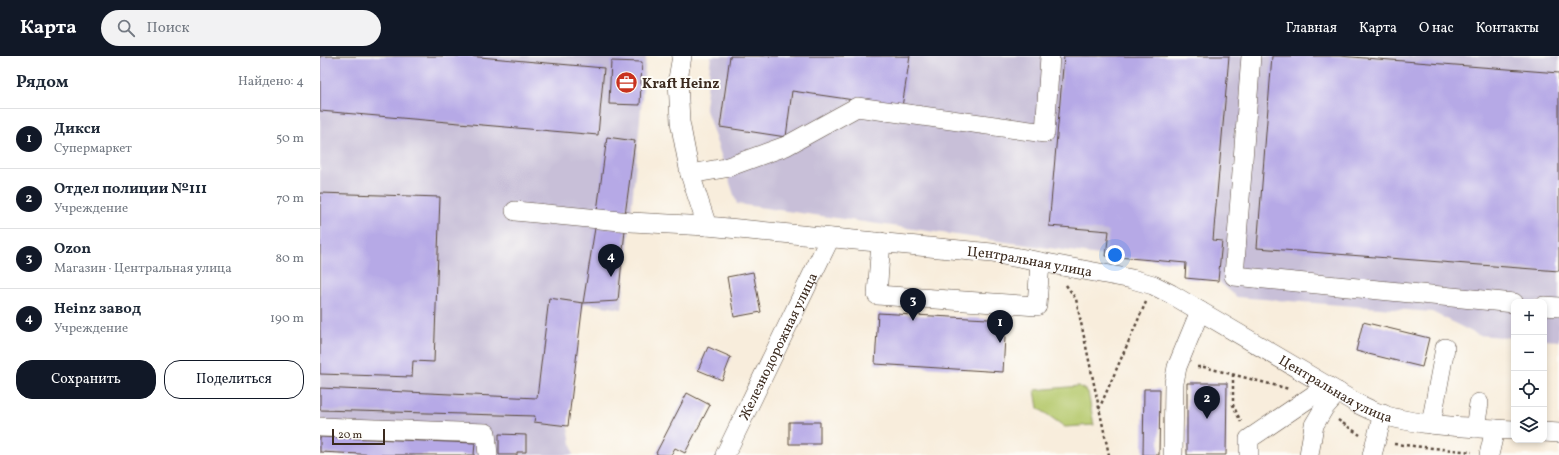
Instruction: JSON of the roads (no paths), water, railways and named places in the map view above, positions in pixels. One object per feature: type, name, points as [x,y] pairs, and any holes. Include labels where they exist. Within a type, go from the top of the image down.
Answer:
[{"type":"street","points":[[682,56],[678,79],[680,122],[690,174],[707,226]]},
{"type":"street","points":[[690,174],[725,168],[786,146],[858,107],[1045,133],[1050,56]]},
{"type":"street","points":[[1251,56],[1234,276],[1511,303]]},
{"type":"street","name":"Центральная улица","points":[[515,211],[631,222],[707,226],[992,253],[1132,278],[1153,285],[1171,294],[1358,404],[1383,414],[1405,420],[1431,424],[1511,430]]},
{"type":"street","name":"Железнодорожная улица","points":[[725,455],[830,238]]},
{"type":"street","points":[[881,242],[877,295],[1037,306],[1040,262]]},
{"type":"street","points":[[1547,306],[1559,307]]},
{"type":"street","points":[[1173,455],[1175,378],[1177,367],[1200,311]]},
{"type":"street","points":[[1431,424],[1445,348]]},
{"type":"street","points":[[1249,447],[1332,389]]},
{"type":"street","points":[[1310,455],[1314,425],[1324,408],[1332,389]]},
{"type":"street","points":[[1475,428],[1479,403]]},
{"type":"street","points":[[1372,455],[1383,414]]},
{"type":"street","points":[[320,427],[486,433],[488,455]]},
{"type":"street","points":[[1489,455],[1495,429]]},
{"type":"street","points":[[1547,432],[1559,434]]},
{"type":"place","name":"Kraft Heinz","points":[[626,83]]},
{"type":"place","name":"Heinz завод","points":[[611,277]]},
{"type":"place","name":"Ozon","points":[[913,321]]},
{"type":"place","name":"Дикси","points":[[1000,343]]},
{"type":"place","name":"Отдел полиции №111","points":[[1207,419]]}]
